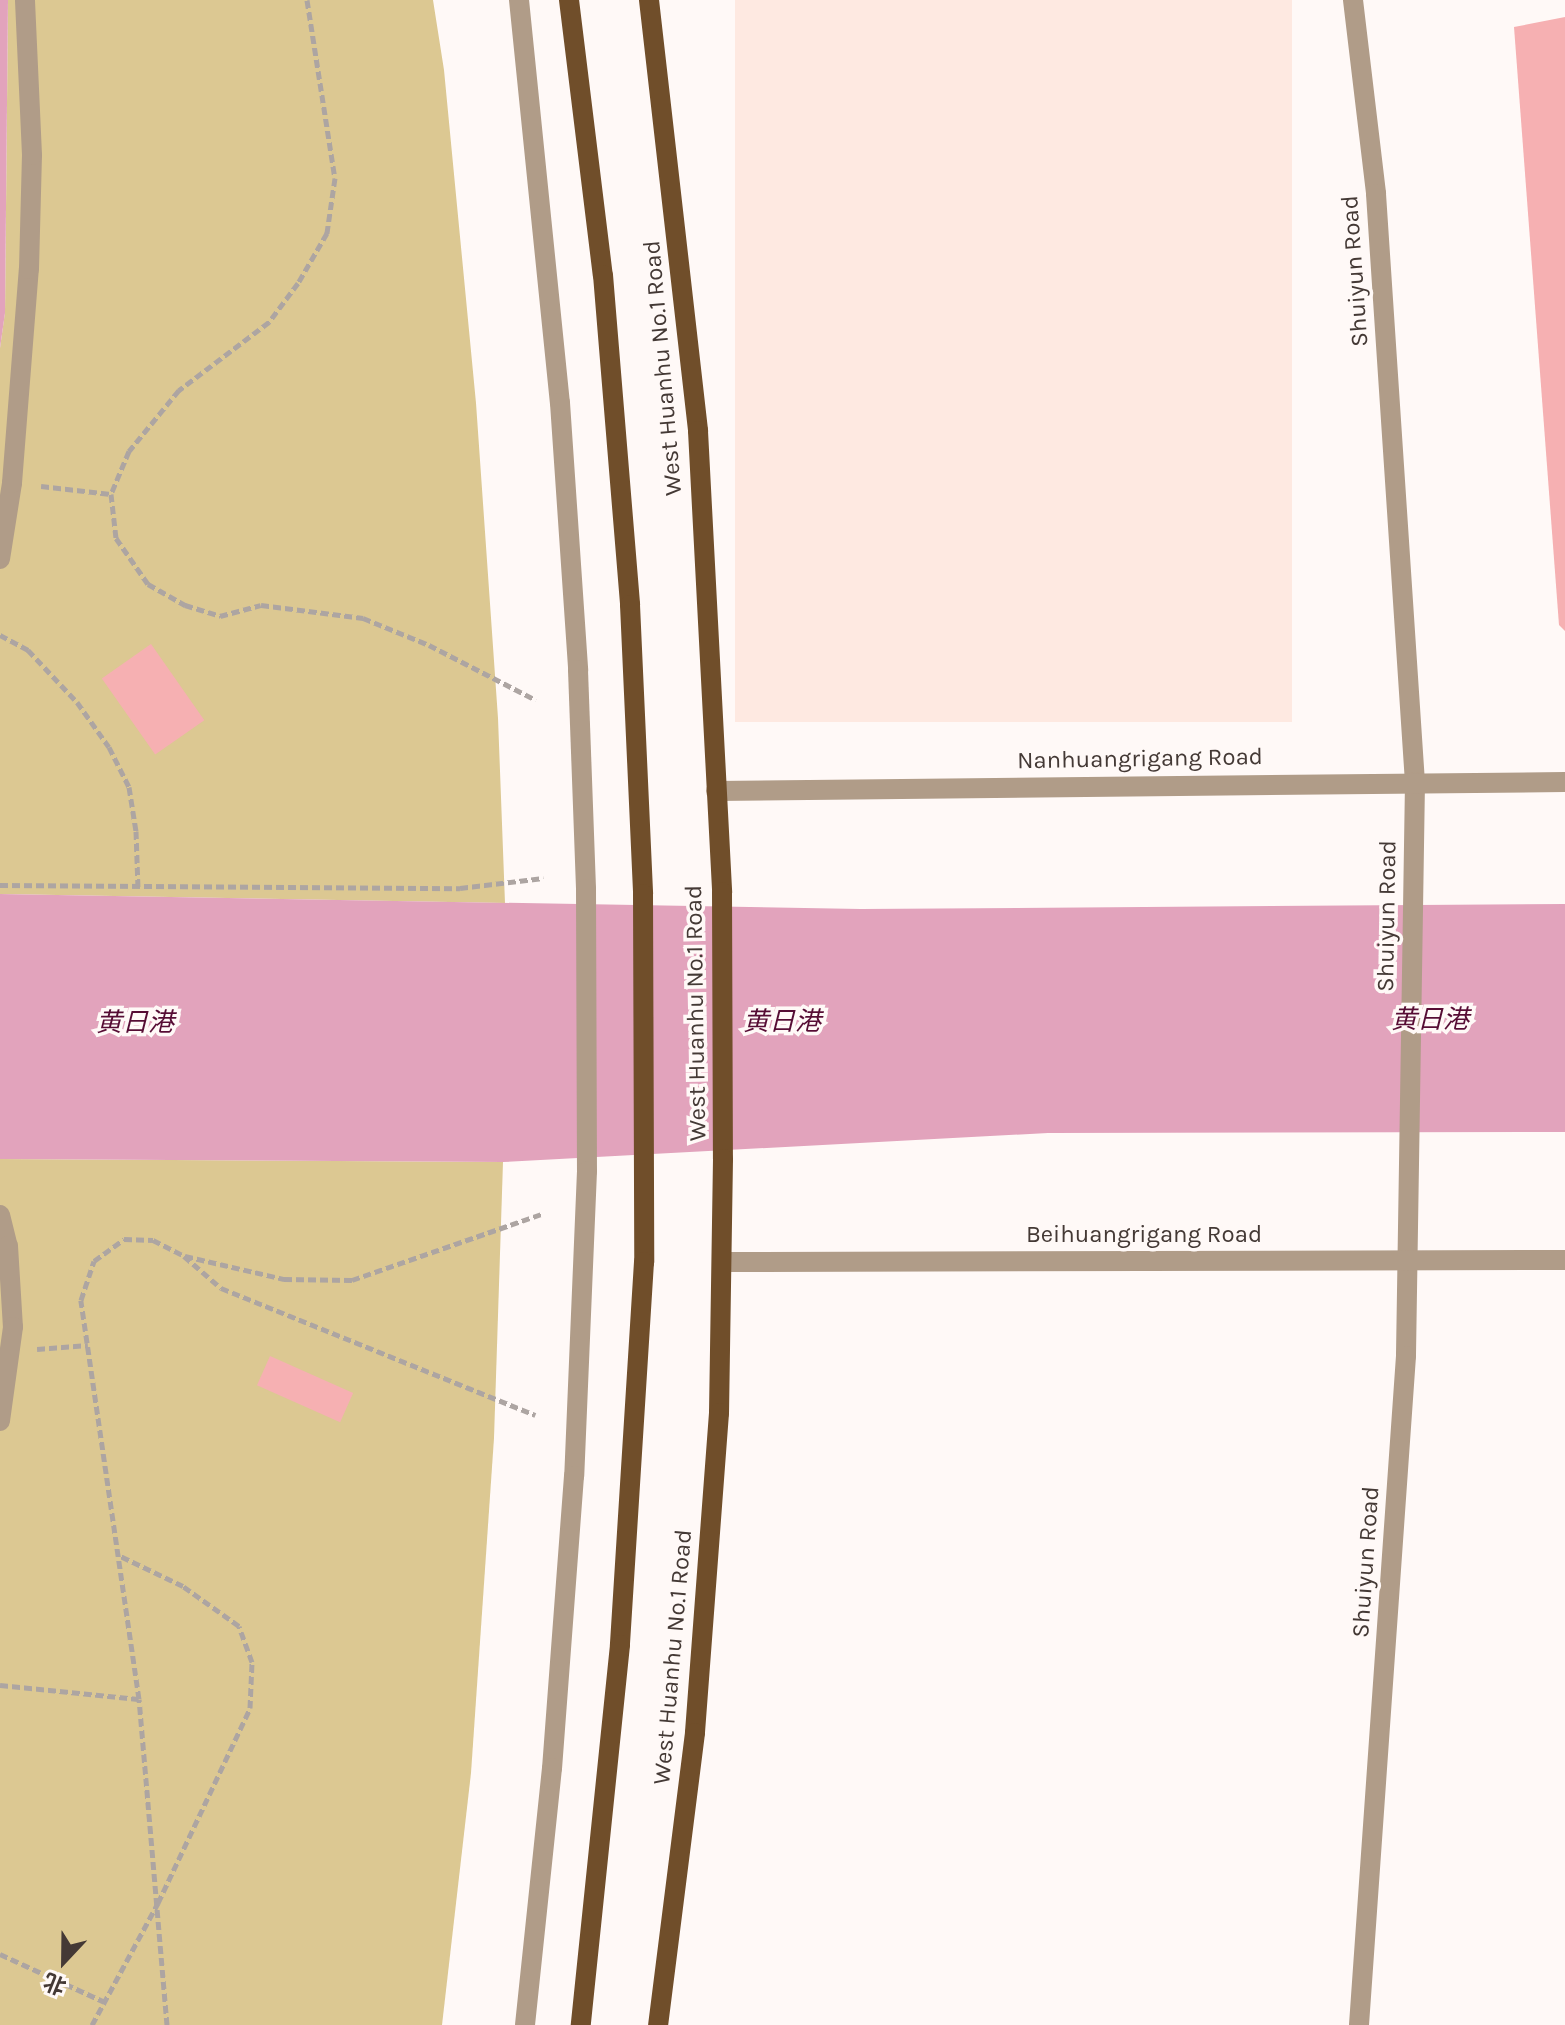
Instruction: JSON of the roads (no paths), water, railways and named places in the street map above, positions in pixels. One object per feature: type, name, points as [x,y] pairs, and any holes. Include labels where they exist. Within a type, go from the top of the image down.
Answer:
[{"type":"main road","points":[[569,0],[605,291],[630,605],[643,894],[641,1164],[644,1262],[620,1645],[581,2025]]},
{"type":"main road","name":"West Huanhu No.1 Road","points":[[649,0],[698,431],[722,892],[723,1159],[719,1413],[695,1733],[658,2025]]},
{"type":"street","points":[[0,559],[12,483],[31,198],[25,0]]},
{"type":"street","points":[[519,0],[560,403],[578,670],[586,889],[587,1171],[574,1476],[552,1768],[525,2025]]},
{"type":"street","name":"Shuiyun Road","points":[[1353,0],[1376,194],[1415,782],[1406,1356],[1359,2025]]},
{"type":"street","name":"Nanhuangrigang Road","points":[[716,791],[1565,782]]},
{"type":"street","points":[[0,1215],[8,1246],[13,1327],[0,1421]]},
{"type":"street","name":"Beihuangrigang Road","points":[[722,1262],[1565,1260]]},
{"type":"water","points":[[0,0],[8,0],[5,313],[0,348]]},
{"type":"water","name":"黄日港","points":[[0,894],[861,909],[1565,904],[1565,1132],[1048,1133],[503,1162],[0,1159]]}]
